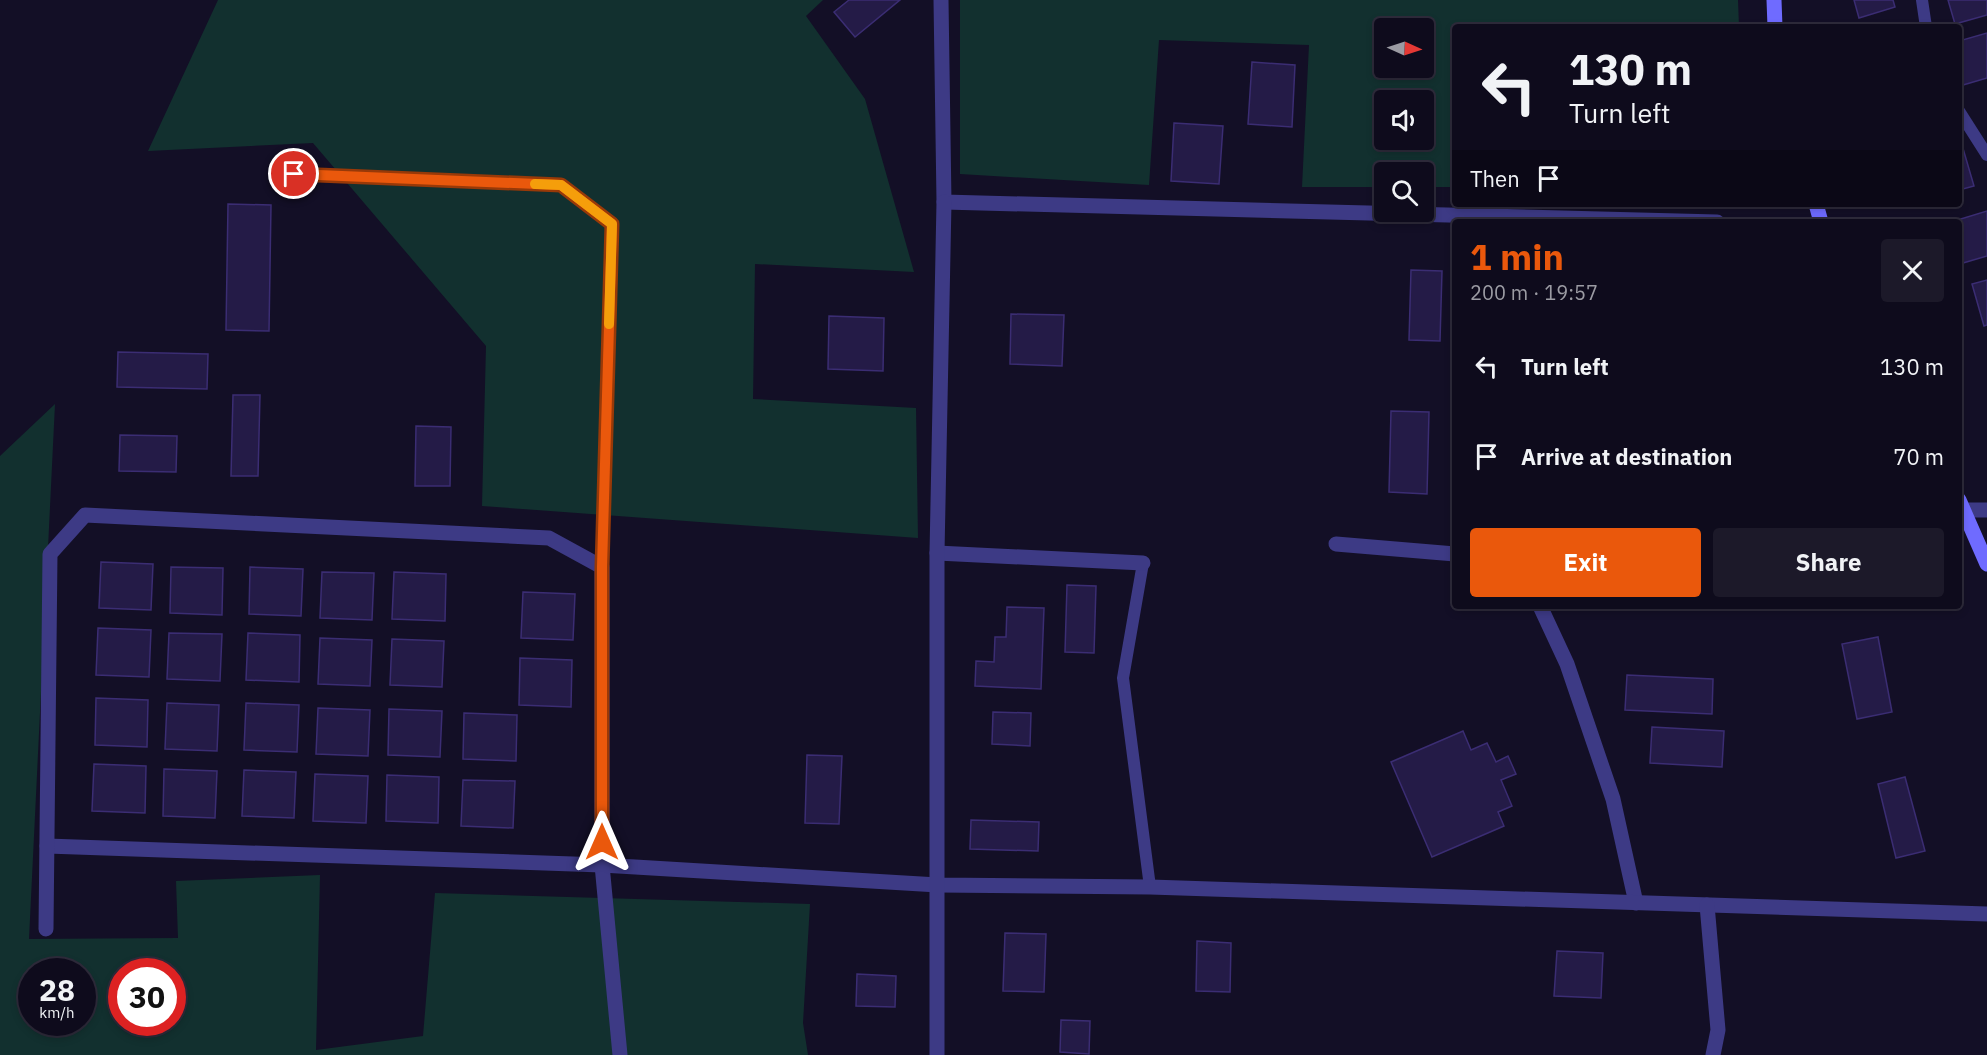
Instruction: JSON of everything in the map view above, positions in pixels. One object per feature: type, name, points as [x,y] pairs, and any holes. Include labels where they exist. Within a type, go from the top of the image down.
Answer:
[{"type":"street","points":[[937,1055],[937,553],[944,202],[941,0]]},
{"type":"street","points":[[1774,0],[1775,24]]},
{"type":"street","points":[[944,202],[1601,219]]},
{"type":"street","points":[[1962,505],[1987,510]]},
{"type":"street","points":[[1962,505],[1987,564]]},
{"type":"street","points":[[46,929],[50,554],[85,515],[549,538],[602,567],[602,865],[620,1055]]},
{"type":"street","points":[[1336,544],[1452,554]]},
{"type":"street","points":[[937,553],[1143,563]]},
{"type":"street","points":[[1541,609],[1567,664],[1613,799],[1636,903]]},
{"type":"street","points":[[48,846],[602,865],[938,885],[1150,887],[1987,914]]},
{"type":"street","points":[[1707,905],[1718,1030],[1713,1055]]},
{"type":"lane","points":[[1922,0],[1926,24]]},
{"type":"lane","points":[[1962,116],[1987,155]]},
{"type":"lane","points":[[294,174],[561,185],[612,224],[602,567]]},
{"type":"lane","points":[[1143,563],[1123,678],[1150,887]]},
{"type":"green space","points":[[218,0],[823,0],[806,16],[865,99],[914,272],[755,264],[753,399],[916,408],[918,538],[482,506],[486,346],[313,143],[148,151]]},
{"type":"green space","points":[[960,0],[1738,0],[1739,24],[1452,24],[1452,187],[1434,187],[1434,162],[1374,162],[1374,187],[1302,187],[1309,45],[1159,40],[1149,185],[960,174]]},
{"type":"green space","points":[[55,404],[29,939],[178,938],[176,881],[320,875],[316,1050],[423,1036],[435,893],[810,904],[803,1023],[808,1055],[0,1055],[0,456]]},
{"type":"building","points":[[849,0],[900,0],[855,37],[834,12]]},
{"type":"building","points":[[1854,0],[1893,0],[1895,7],[1859,18]]},
{"type":"building","points":[[1948,0],[1987,0],[1987,15],[1955,24]]},
{"type":"building","points":[[1987,33],[1987,78],[1963,85],[1962,40]]},
{"type":"building","points":[[1252,62],[1295,65],[1292,127],[1248,124]]},
{"type":"building","points":[[1174,123],[1223,126],[1219,184],[1171,181]]},
{"type":"building","points":[[1962,145],[1974,186],[1962,189]]},
{"type":"building","points":[[228,204],[271,205],[269,331],[226,330]]},
{"type":"building","points":[[1987,211],[1987,256],[1963,263],[1961,219]]},
{"type":"building","points":[[1411,270],[1442,271],[1440,341],[1409,340]]},
{"type":"building","points":[[1987,280],[1987,325],[1984,326],[1972,284]]},
{"type":"building","points":[[1011,314],[1064,315],[1062,366],[1010,364]]},
{"type":"building","points":[[829,316],[884,318],[883,371],[828,369]]},
{"type":"building","points":[[118,352],[208,354],[207,389],[117,387]]},
{"type":"building","points":[[233,395],[260,395],[258,476],[231,476]]},
{"type":"building","points":[[1391,411],[1429,412],[1427,494],[1389,492]]},
{"type":"building","points":[[416,426],[451,427],[450,486],[415,486]]},
{"type":"building","points":[[120,435],[177,436],[176,472],[119,471]]},
{"type":"building","points":[[101,562],[153,564],[151,610],[99,608]]},
{"type":"building","points":[[171,567],[223,568],[222,615],[170,613]]},
{"type":"building","points":[[250,567],[303,569],[301,616],[249,614]]},
{"type":"building","points":[[322,572],[374,573],[372,620],[320,618]]},
{"type":"building","points":[[394,572],[446,574],[445,621],[392,619]]},
{"type":"building","points":[[1067,585],[1096,586],[1094,653],[1065,652]]},
{"type":"building","points":[[523,592],[575,594],[573,640],[521,638]]},
{"type":"building","points":[[1007,607],[1044,608],[1041,689],[975,686],[976,661],[994,662],[995,637],[1006,637]]},
{"type":"building","points":[[98,628],[151,630],[149,677],[96,675]]},
{"type":"building","points":[[169,633],[222,634],[220,681],[167,679]]},
{"type":"building","points":[[248,633],[300,635],[299,682],[246,680]]},
{"type":"building","points":[[1878,637],[1892,712],[1857,719],[1842,644]]},
{"type":"building","points":[[320,638],[372,640],[370,686],[318,684]]},
{"type":"building","points":[[392,639],[444,641],[442,687],[390,685]]},
{"type":"building","points":[[520,658],[572,660],[571,707],[519,705]]},
{"type":"building","points":[[1627,675],[1713,679],[1712,714],[1625,710]]},
{"type":"building","points":[[96,698],[148,700],[147,747],[95,745]]},
{"type":"building","points":[[167,703],[219,705],[217,751],[165,749]]},
{"type":"building","points":[[246,703],[299,705],[297,752],[244,750]]},
{"type":"building","points":[[318,708],[370,710],[368,756],[316,754]]},
{"type":"building","points":[[389,709],[442,711],[440,757],[388,755]]},
{"type":"building","points":[[993,712],[1031,713],[1030,746],[992,744]]},
{"type":"building","points":[[464,713],[517,715],[516,761],[463,759]]},
{"type":"building","points":[[1652,727],[1724,731],[1722,767],[1650,763]]},
{"type":"building","points":[[1463,731],[1471,750],[1487,743],[1496,762],[1508,756],[1516,774],[1501,780],[1512,806],[1498,812],[1504,826],[1432,857],[1391,762]]},
{"type":"building","points":[[807,755],[842,756],[839,824],[805,823]]},
{"type":"building","points":[[94,764],[146,766],[145,813],[92,811]]},
{"type":"building","points":[[164,769],[217,771],[215,818],[163,816]]},
{"type":"building","points":[[244,770],[296,772],[294,818],[242,816]]},
{"type":"building","points":[[315,774],[368,776],[366,823],[313,821]]},
{"type":"building","points":[[387,775],[439,777],[438,823],[386,821]]},
{"type":"building","points":[[1905,777],[1925,851],[1896,858],[1878,784]]},
{"type":"building","points":[[463,780],[515,781],[513,828],[461,826]]},
{"type":"building","points":[[971,820],[1039,822],[1038,851],[970,849]]},
{"type":"building","points":[[1005,933],[1046,934],[1044,992],[1003,991]]},
{"type":"building","points":[[1197,941],[1231,943],[1230,992],[1196,991]]},
{"type":"building","points":[[1557,951],[1603,953],[1601,998],[1554,996]]},
{"type":"building","points":[[857,974],[896,976],[895,1007],[856,1006]]},
{"type":"building","points":[[1061,1020],[1090,1021],[1089,1054],[1060,1052]]},
{"type":"slow traffic","points":[[535,184],[561,185],[612,224],[609,324]]},
{"type":"route","points":[[294,174],[561,185],[612,224],[602,567],[602,842]]}]
